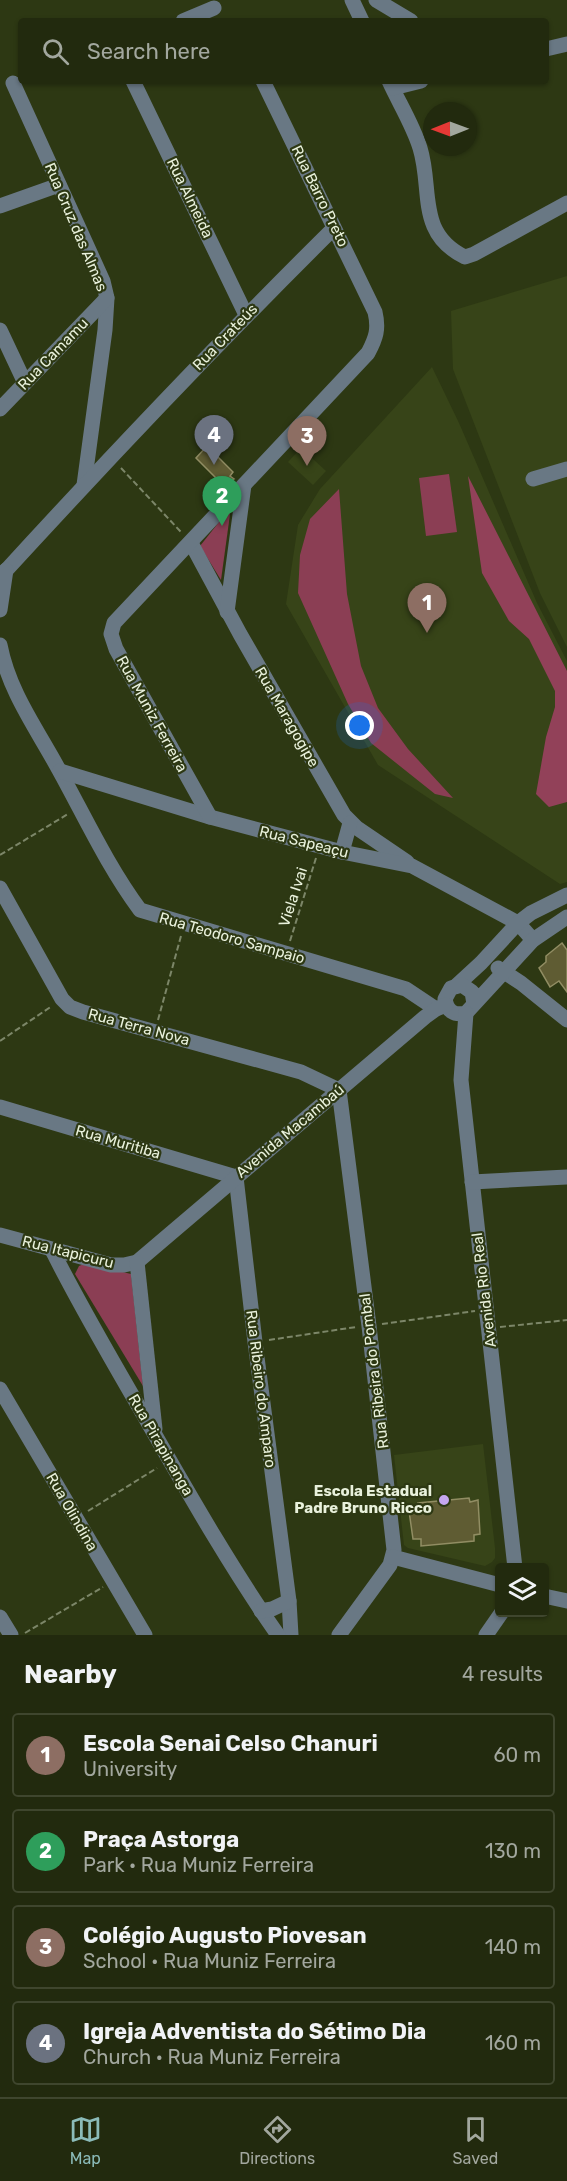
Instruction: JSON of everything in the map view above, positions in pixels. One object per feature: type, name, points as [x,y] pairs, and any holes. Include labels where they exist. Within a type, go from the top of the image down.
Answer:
[{"type":"street","points":[[352,0],[361,18]]},
{"type":"street","points":[[376,0],[406,18]]},
{"type":"street","points":[[188,18],[211,4],[222,18]]},
{"type":"street","points":[[549,48],[567,44]]},
{"type":"street","name":"Rua Cruz das Almas","points":[[12,84],[103,281],[107,298],[105,330],[84,484]]},
{"type":"street","name":"Rua Almeida","points":[[134,84],[246,315]]},
{"type":"street","name":"Rua Barro Preto","points":[[264,84],[375,312]]},
{"type":"street","points":[[391,85],[420,148],[425,171],[427,203],[434,229],[450,250],[465,257],[474,254],[567,203]]},
{"type":"street","points":[[0,206],[59,185]]},
{"type":"street","name":"Rua Crateús","points":[[3,573],[84,484],[246,315],[334,228]]},
{"type":"street","name":"Rua Camamu","points":[[0,409],[107,298]]},
{"type":"street","name":"Rua Muniz Ferreira","points":[[210,817],[116,649],[111,634],[114,623],[368,353],[376,337],[378,326],[375,312]]},
{"type":"street","points":[[0,330],[25,383]]},
{"type":"street","points":[[89,450],[115,453]]},
{"type":"street","points":[[533,479],[567,469]]},
{"type":"street","points":[[227,612],[244,485]]},
{"type":"street","name":"Rua Maragogipe","points":[[191,543],[227,612],[350,823],[412,866]]},
{"type":"street","points":[[0,610],[3,573]]},
{"type":"street","name":"Rua Teodoro Sampaio","points":[[0,645],[4,664],[15,693],[60,771],[78,808],[140,910],[406,989],[441,1007]]},
{"type":"street","name":"Rua Sapeaçu","points":[[60,771],[210,817],[342,852],[412,866],[518,923],[533,940]]},
{"type":"street","points":[[342,852],[350,823]]},
{"type":"street","points":[[0,888],[62,999]]},
{"type":"street","points":[[567,895],[531,913],[518,923],[481,963],[447,993],[441,1007],[454,1013],[470,1008],[533,940],[567,917]]},
{"type":"street","points":[[481,963],[505,971],[567,1020]]},
{"type":"street","points":[[456,986],[462,986],[472,992],[470,1008]]},
{"type":"street","name":"Rua Terra Nova","points":[[62,999],[70,1007],[83,1012],[301,1071],[339,1090]]},
{"type":"street","name":"Avenida Macambaú","points":[[137,1262],[339,1090],[441,1007]]},
{"type":"street","name":"Avenida Rio Real","points":[[470,1008],[461,1080],[514,1563]]},
{"type":"street","name":"Rua Ribeira do Pombal","points":[[339,1090],[369,1326],[393,1557]]},
{"type":"street","name":"Rua Muritiba","points":[[0,1107],[236,1177]]},
{"type":"street","name":"Rua Ribeiro do Amparo","points":[[236,1177],[289,1601],[291,1635]]},
{"type":"street","points":[[472,1182],[567,1177]]},
{"type":"street","name":"Rua Itapicuru","points":[[0,1235],[111,1265],[137,1262]]},
{"type":"street","name":"Rua Pirapinanga","points":[[52,1250],[169,1461],[278,1635]]},
{"type":"street","points":[[137,1262],[155,1436]]},
{"type":"street","name":"Rua Olindina","points":[[0,1389],[145,1635]]},
{"type":"street","points":[[339,1635],[390,1565],[393,1557],[495,1584]]},
{"type":"street","points":[[549,1597],[567,1601]]},
{"type":"street","points":[[261,1611],[272,1609],[289,1601]]},
{"type":"street","points":[[0,1617],[11,1635]]},
{"type":"street","points":[[486,1635],[499,1617]]},
{"type":"path","points":[[115,453],[191,543]]},
{"type":"path","points":[[0,855],[78,808]]},
{"type":"path","name":"Viela Ivai","points":[[286,954],[320,846]]},
{"type":"path","points":[[155,1032],[184,924]]},
{"type":"path","points":[[0,1041],[62,999]]},
{"type":"path","points":[[489,1329],[567,1320]]},
{"type":"path","points":[[76,1518],[169,1461]]},
{"type":"path","points":[[21,1635],[113,1581]]},
{"type":"shaded area","points":[[567,276],[567,647],[540,593],[453,369],[451,311]]},
{"type":"shaded area","points":[[432,367],[459,423],[537,603],[567,661],[567,882],[560,884],[378,765],[286,604],[298,525],[320,489]]},
{"type":"shaded area","points":[[301,448],[326,471],[313,485],[288,462]]},
{"type":"shaded area","points":[[449,474],[457,532],[426,536],[419,478]]},
{"type":"shaded area","points":[[468,476],[567,671],[567,802],[549,807],[536,794],[546,737],[555,707],[555,691],[529,639],[509,621],[482,573]]},
{"type":"shaded area","points":[[339,489],[347,594],[361,666],[378,708],[408,749],[453,798],[435,794],[371,743],[348,704],[298,593],[300,555],[310,519]]},
{"type":"shaded area","points":[[231,507],[221,580],[200,546]]},
{"type":"shaded area","points":[[86,1263],[131,1274],[143,1386],[75,1274],[79,1266]]},
{"type":"shaded area","name":"Escola Estadual Padre Bruno Ricco","points":[[483,1444],[495,1548],[495,1558],[492,1562],[485,1566],[408,1548],[404,1545],[394,1455]]},
{"type":"building","points":[[207,446],[233,472],[230,476],[234,479],[223,485],[196,458]]},
{"type":"building","points":[[562,943],[567,950],[567,992],[559,981],[550,987],[539,968],[546,962],[546,956]]},
{"type":"building","points":[[469,1498],[470,1502],[478,1500],[480,1534],[474,1535],[474,1541],[421,1546],[421,1539],[413,1539],[409,1511],[419,1510],[418,1503]]},
{"type":"place","name":"Igreja Adventista do Sétimo Dia","points":[[214,465]]},
{"type":"place","name":"Colégio Augusto Piovesan","points":[[307,466]]},
{"type":"place","name":"Praça Astorga","points":[[222,526]]},
{"type":"place","name":"Escola Senai Celso Chanuri","points":[[427,633]]},
{"type":"place","name":"Escola Estadual Padre Bruno Ricco","points":[[444,1500]]}]
